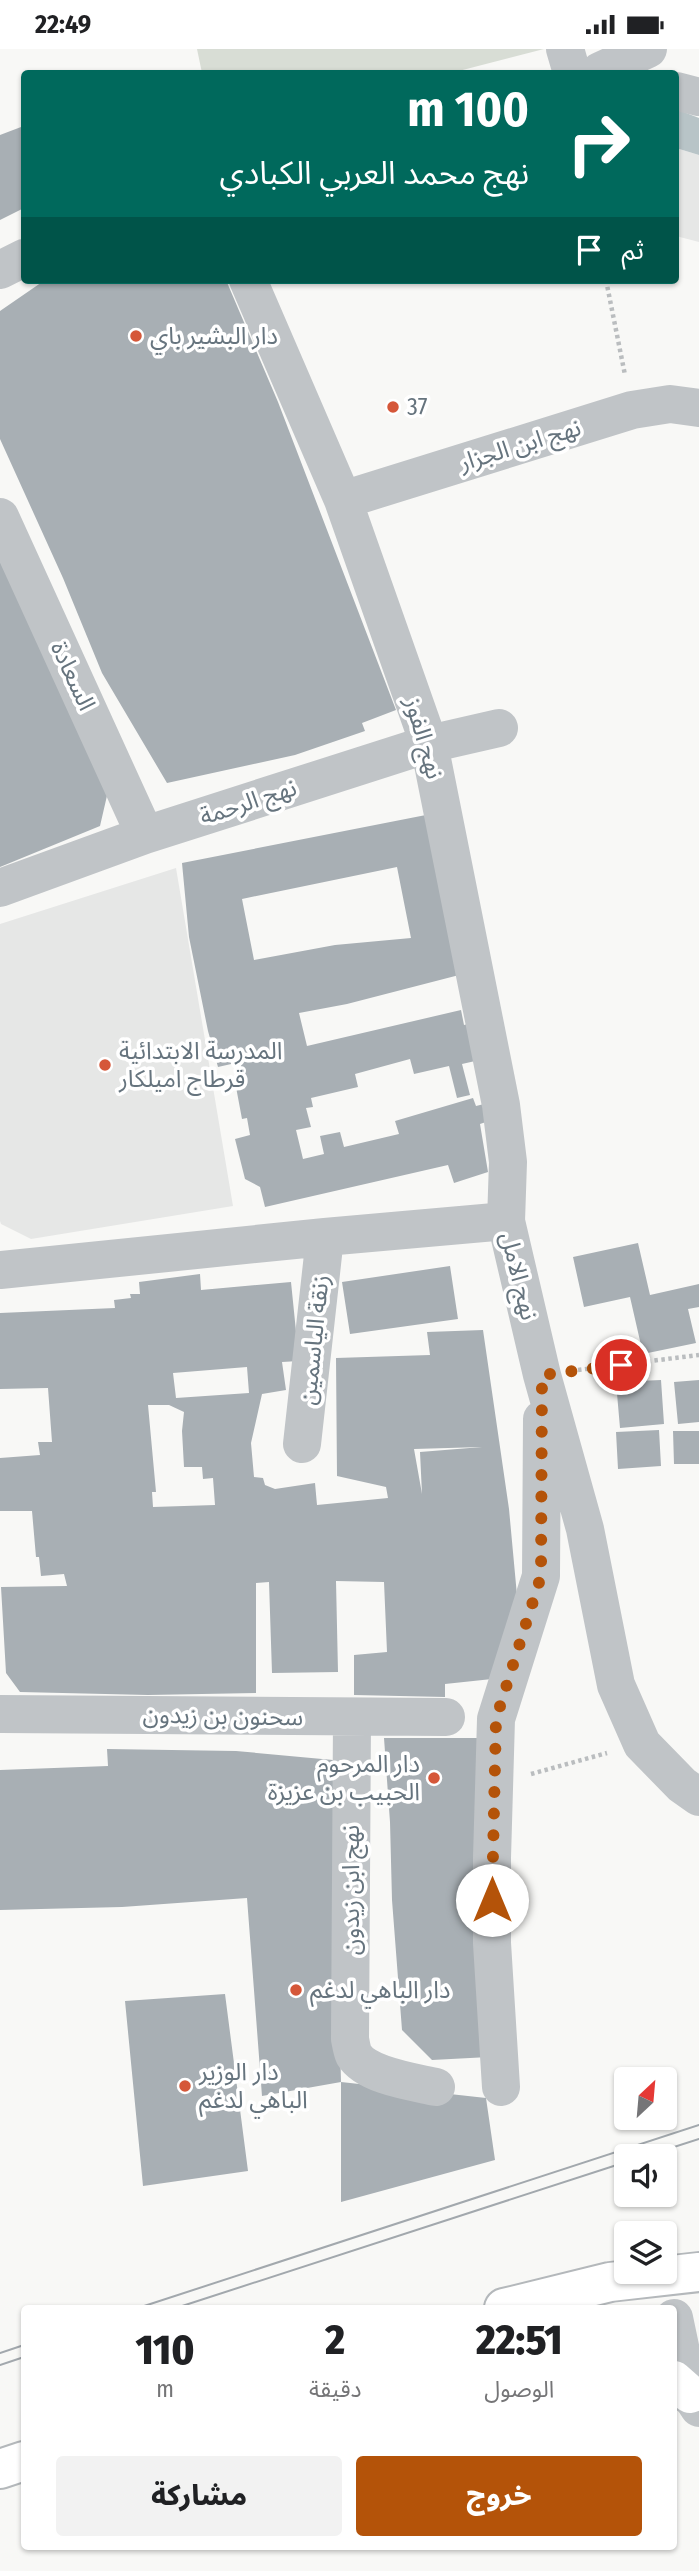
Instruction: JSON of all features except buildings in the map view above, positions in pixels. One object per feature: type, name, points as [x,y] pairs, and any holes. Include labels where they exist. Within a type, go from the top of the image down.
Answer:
[{"type":"main road","points":[[532,2305],[560,2302],[610,2282],[678,2285]]},
{"type":"main road","points":[[0,2469],[21,2462]]},
{"type":"street","points":[[565,49],[590,70]]},
{"type":"street","points":[[600,70],[648,49]]},
{"type":"street","points":[[679,91],[699,97]]},
{"type":"street","points":[[0,270],[21,260]]},
{"type":"street","name":"نهج الفوز","points":[[250,284],[343,500],[429,744],[501,1105],[508,1162],[506,1221]]},
{"type":"street","name":"نهج ابن الجزار","points":[[343,500],[632,410],[670,404],[699,408]]},
{"type":"street","name":"السعادة","points":[[0,517],[145,835]]},
{"type":"street","name":"نهج الرحمة","points":[[0,888],[145,835],[429,744],[499,728]]},
{"type":"street","name":"نهج الامل","points":[[0,1271],[506,1221],[542,1375],[585,1529],[616,1685],[642,1744],[699,1797]]},
{"type":"street","name":"زنقة الياسمين","points":[[302,1444],[325,1237]]},
{"type":"street","points":[[501,2087],[492,1943],[496,1719],[541,1576],[542,1375]]},
{"type":"street","name":"سحنون بن زيدون","points":[[0,1714],[446,1717]]},
{"type":"street","name":"نهج ابن زيدون","points":[[352,1717],[350,2039],[355,2056],[370,2069],[436,2087]]},
{"type":"street","points":[[677,2336],[687,2394]]},
{"type":"path","points":[[607,284],[632,410]]},
{"type":"path","points":[[542,1375],[699,1355]]},
{"type":"path","points":[[495,1784],[642,1744]]},
{"type":"shaded area","points":[[197,49],[544,49],[463,70],[201,70]]},
{"type":"shaded area","points":[[679,110],[699,118],[699,155],[679,149]]},
{"type":"shaded area","points":[[679,149],[699,155],[699,242],[679,237]]},
{"type":"shaded area","name":"المدرسة الابتدائية قرطاج اميلكار","points":[[176,868],[233,1206],[31,1239],[0,1221],[0,924]]},
{"type":"tram line","points":[[147,2305],[699,2125]]},
{"type":"tram line","points":[[677,2146],[699,2139]]},
{"type":"tram line","points":[[185,2305],[614,2166]]},
{"type":"tram line","points":[[0,2353],[21,2346]]},
{"type":"tram line","points":[[0,2365],[21,2358]]},
{"type":"place","name":"دار البشير باي","points":[[136,336]]},
{"type":"place","name":"37","points":[[393,407]]},
{"type":"place","name":"المدرسة الابتدائية قرطاج اميلكار","points":[[105,1065]]},
{"type":"place","name":"دار المرحوم الحبيب بن عزيزة","points":[[434,1778]]},
{"type":"place","name":"دار الباهي لدغم","points":[[296,1990]]},
{"type":"place","name":"دار الوزير الباهي لدغم","points":[[185,2086]]},
{"type":"route","points":[[492,1900],[496,1719],[541,1576],[542,1375],[621,1365]]}]
